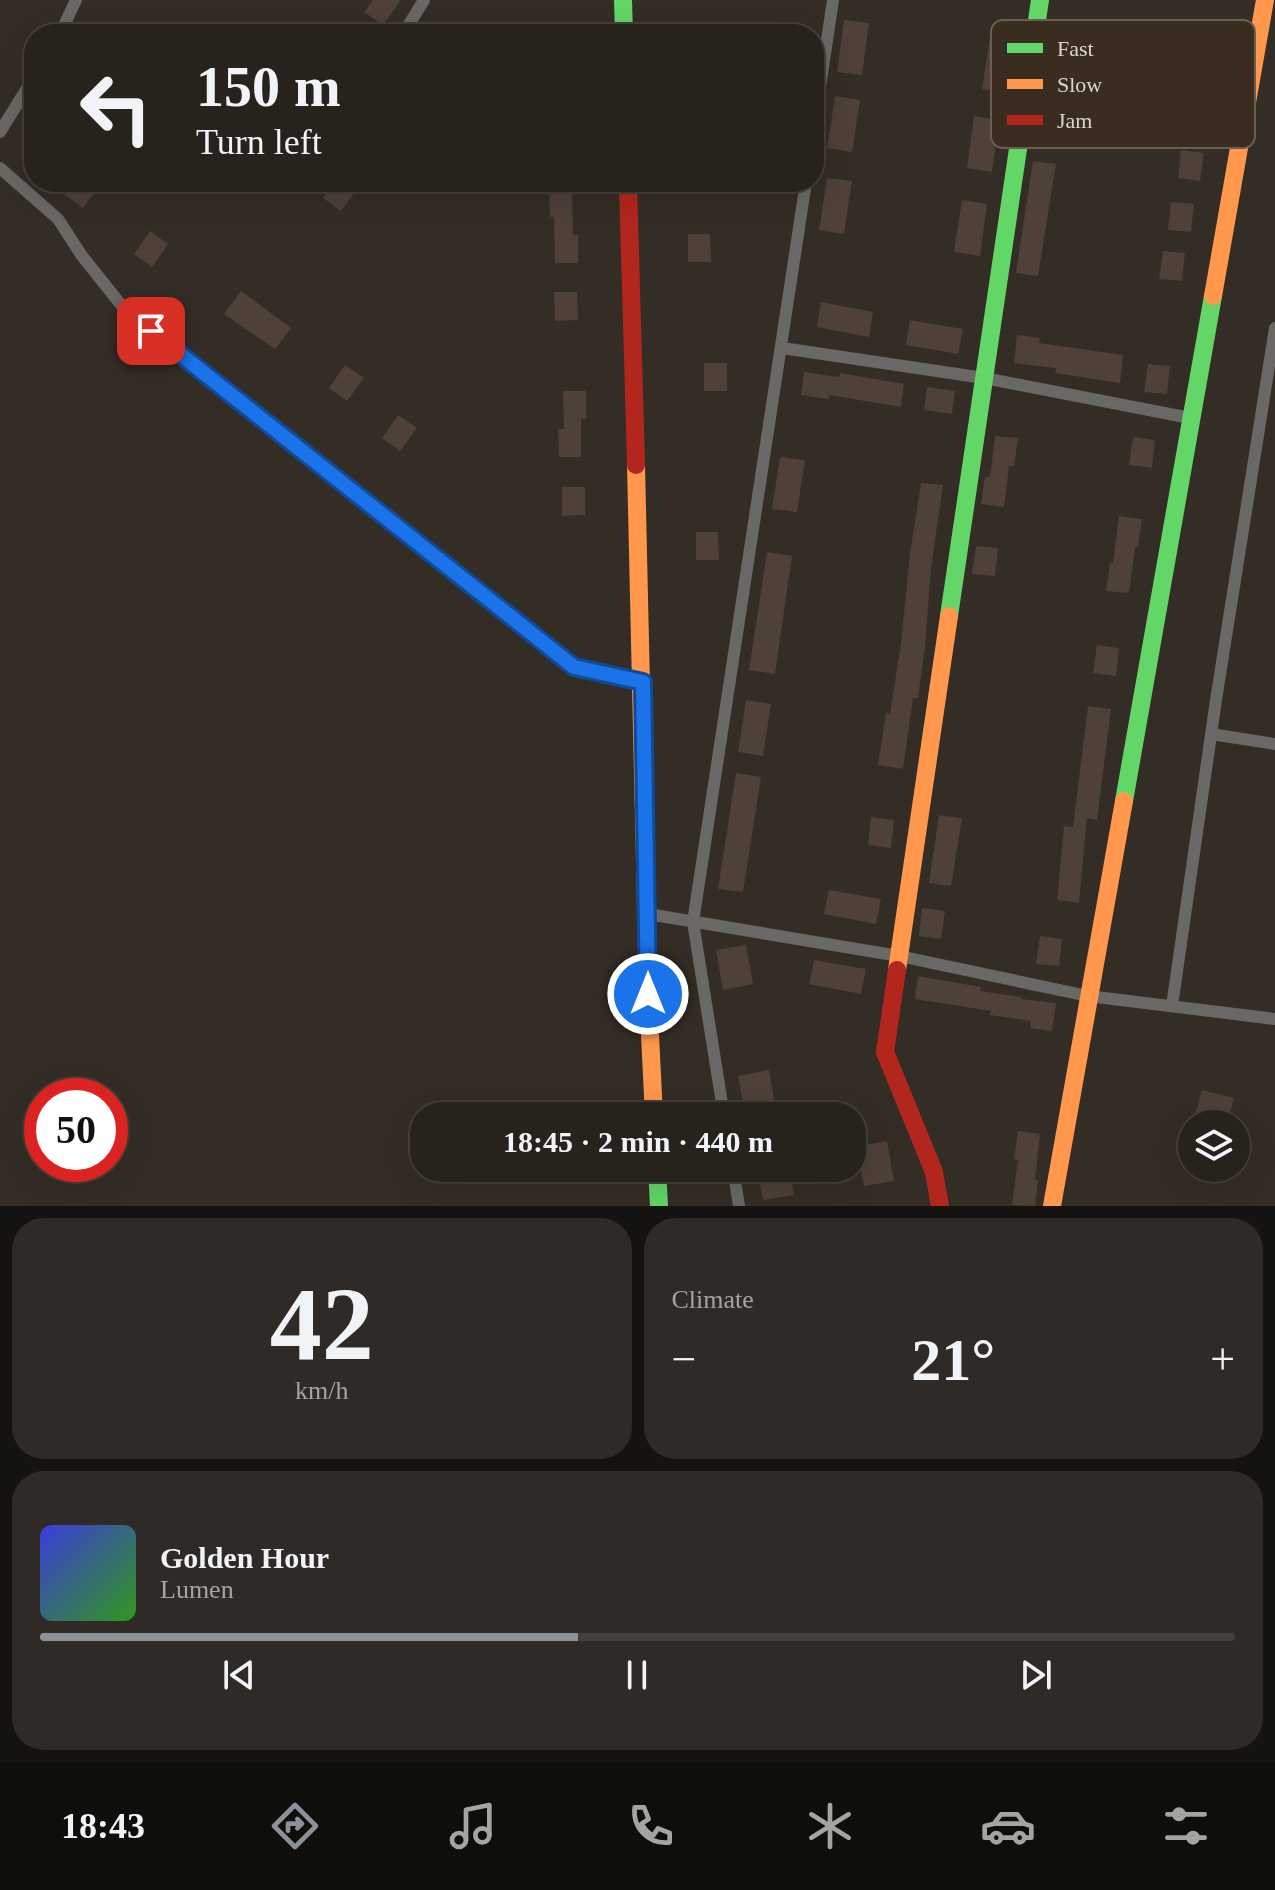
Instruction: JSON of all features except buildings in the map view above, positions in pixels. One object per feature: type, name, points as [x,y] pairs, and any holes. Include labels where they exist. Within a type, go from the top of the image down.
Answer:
[{"type":"street","points":[[65,24],[76,0]]},
{"type":"street","points":[[409,24],[424,0]]},
{"type":"street","points":[[623,0],[624,24]]},
{"type":"street","points":[[824,60],[833,0]]},
{"type":"street","points":[[1037,20],[1040,0]]},
{"type":"street","points":[[1255,56],[1265,0]]},
{"type":"street","points":[[0,132],[24,93]]},
{"type":"street","points":[[940,1206],[934,1172],[885,1052],[1018,148]]},
{"type":"street","points":[[1052,1206],[1238,148]]},
{"type":"street","points":[[0,168],[24,189]]},
{"type":"street","points":[[27,192],[58,219],[82,256],[126,311],[574,667],[643,682]]},
{"type":"street","points":[[628,192],[653,1102]]},
{"type":"street","points":[[722,1102],[693,922],[805,192]]},
{"type":"street","points":[[1172,1006],[1211,734],[1270,390],[1275,328]]},
{"type":"street","points":[[782,348],[984,378],[1190,418]]},
{"type":"street","points":[[1211,734],[1275,744]]},
{"type":"street","points":[[648,914],[899,956],[1088,996],[1275,1019]]},
{"type":"street","points":[[658,1182],[659,1206]]},
{"type":"street","points":[[735,1182],[739,1206]]},
{"type":"traffic: fast","points":[[623,0],[624,24]]},
{"type":"traffic: fast","points":[[1037,20],[1040,0]]},
{"type":"traffic: fast","points":[[949,616],[1018,148]]},
{"type":"traffic: fast","points":[[1124,801],[1213,296]]},
{"type":"traffic: fast","points":[[658,1182],[659,1206]]},
{"type":"traffic: slow","points":[[1255,57],[1265,0]]},
{"type":"traffic: slow","points":[[1213,296],[1239,148]]},
{"type":"traffic: slow","points":[[636,465],[653,1102]]},
{"type":"traffic: slow","points":[[897,970],[949,616]]},
{"type":"traffic: slow","points":[[1052,1206],[1124,801]]},
{"type":"traffic: jam","points":[[628,192],[636,465]]},
{"type":"traffic: jam","points":[[897,970],[885,1052],[934,1172],[940,1206]]},
{"type":"route","points":[[151,331],[574,667],[643,682],[648,994]]}]
